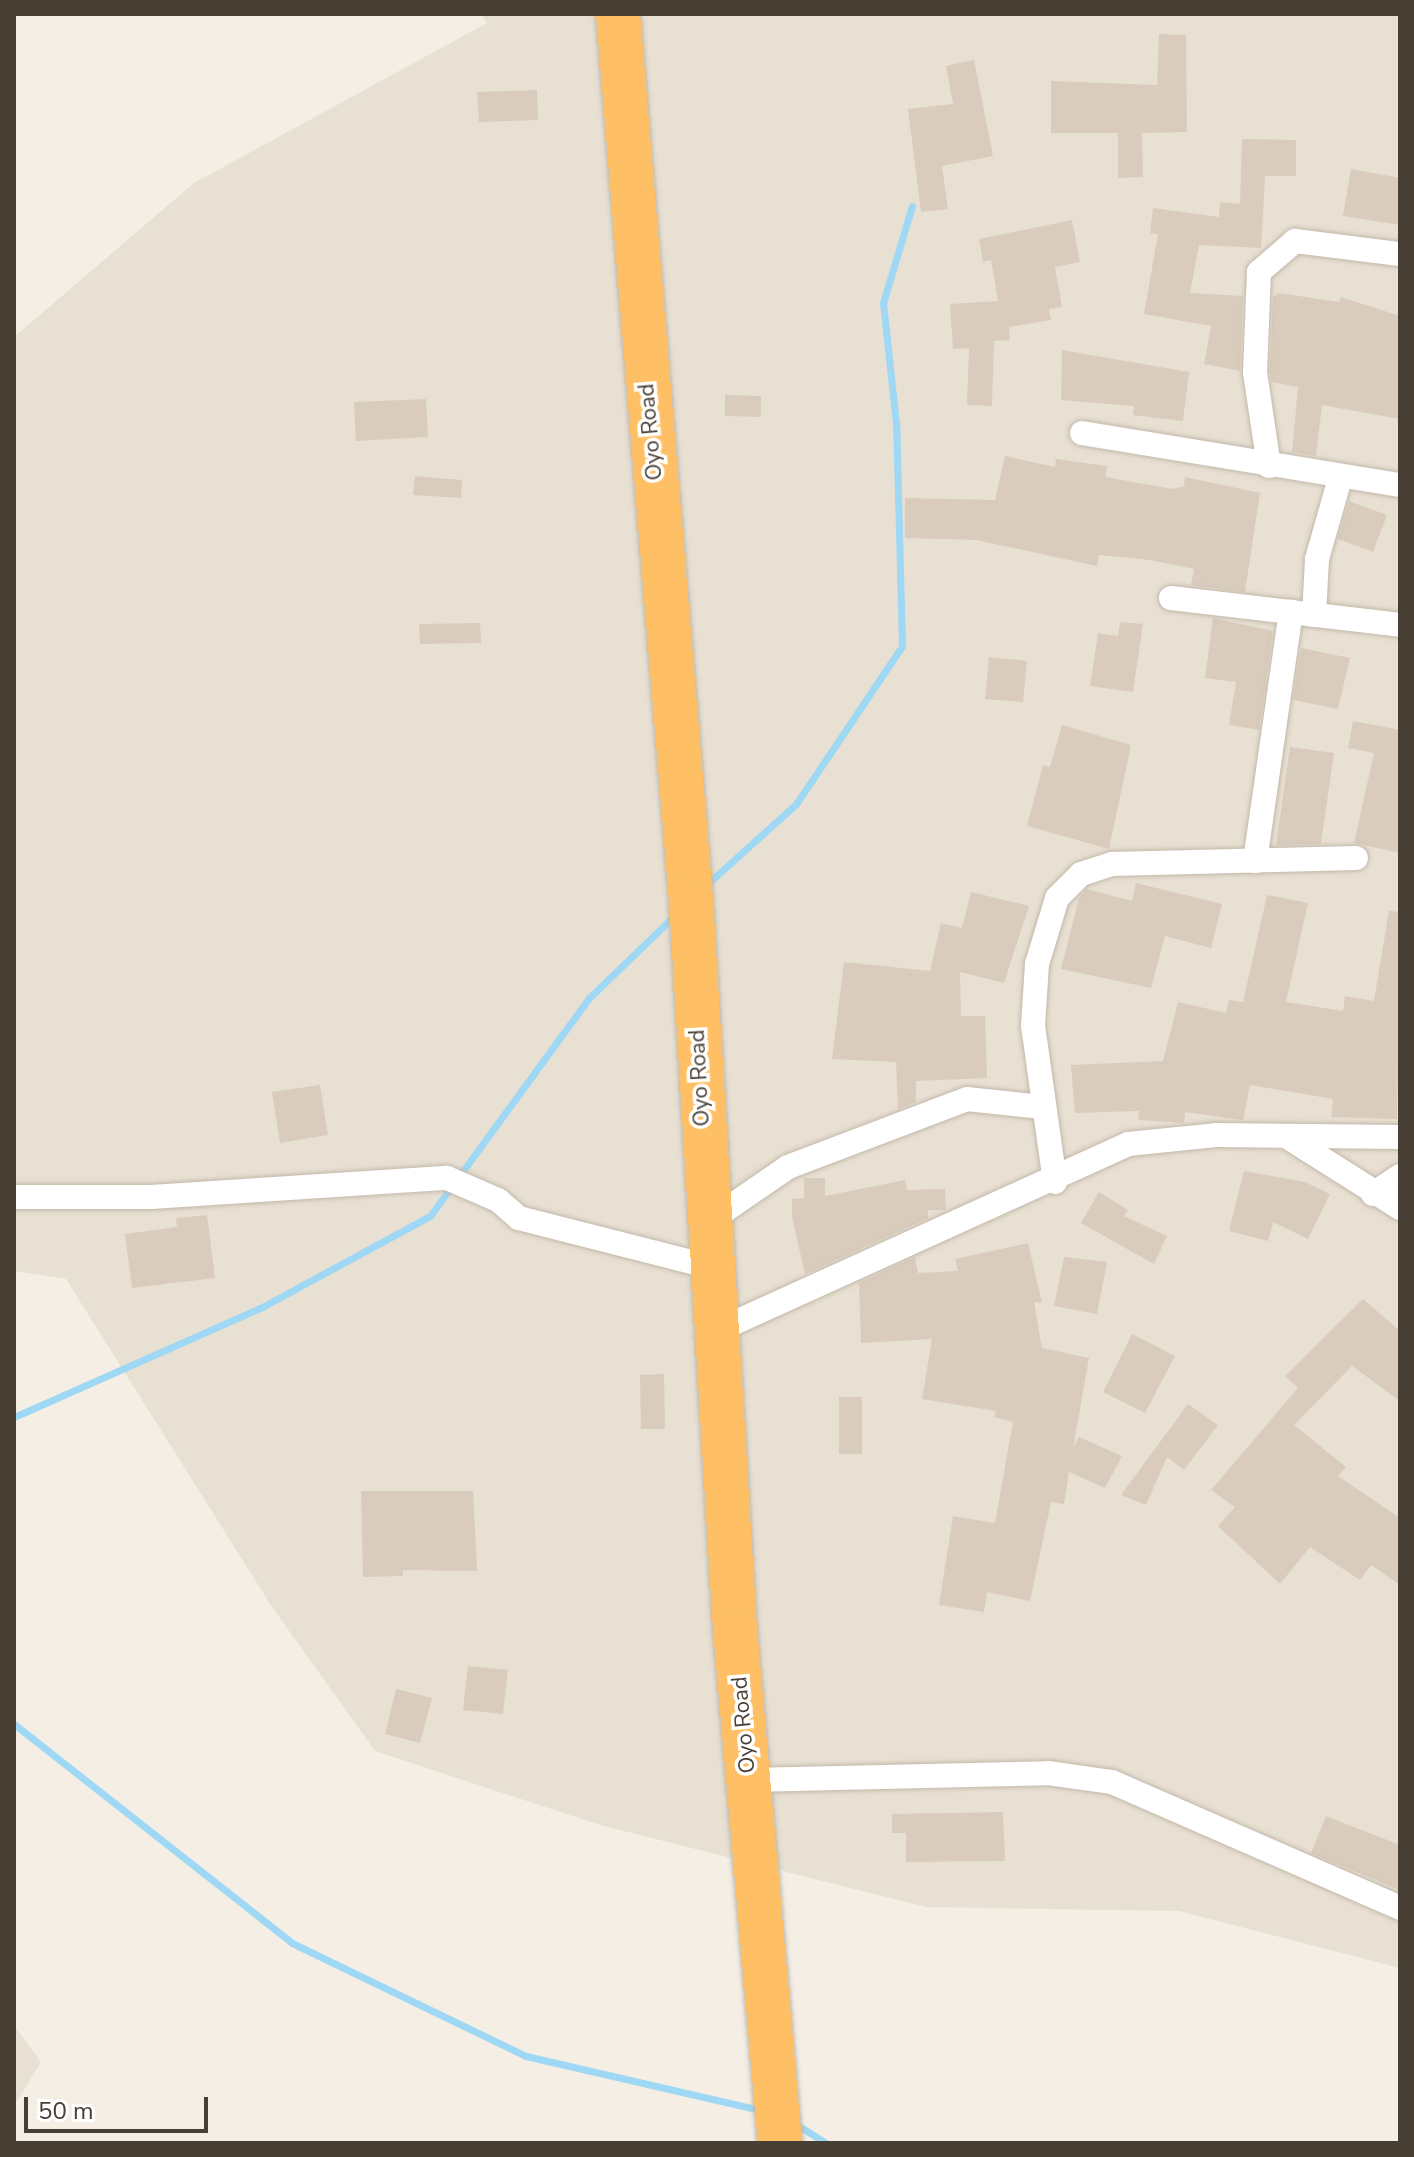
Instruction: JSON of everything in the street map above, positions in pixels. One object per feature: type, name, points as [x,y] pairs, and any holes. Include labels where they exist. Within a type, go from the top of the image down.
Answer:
[{"type":"highway","name":"Oyo Road","points":[[618,14],[691,900],[714,1332],[780,2143]]},
{"type":"street","points":[[1269,466],[1255,372],[1259,272],[1295,241],[1400,254]]},
{"type":"street","points":[[1082,433],[1340,478],[1400,485]]},
{"type":"street","points":[[1255,861],[1302,613],[1340,478]]},
{"type":"street","points":[[1171,598],[1400,625]]},
{"type":"street","points":[[1055,1182],[1033,1026],[1037,964],[1057,898],[1081,874],[1112,864],[1356,858]]},
{"type":"street","points":[[708,1222],[788,1167],[967,1099],[1042,1107]]},
{"type":"street","points":[[1286,1136],[1373,1194],[1400,1208]]},
{"type":"street","points":[[714,1332],[1055,1182],[1128,1144],[1286,1136],[1400,1137]]},
{"type":"street","points":[[1373,1194],[1400,1176]]},
{"type":"street","points":[[14,1197],[151,1197],[447,1178],[479,1191],[519,1218],[711,1267]]},
{"type":"street","points":[[749,1780],[1048,1773],[1112,1782],[1400,1908]]},
{"type":"shaded area","points":[[481,14],[1400,14],[1400,1968],[1179,1911],[926,1907],[600,1825],[375,1751],[272,1607],[66,1279],[14,1271],[14,337],[194,183],[487,23]]},
{"type":"shaded area","points":[[14,2025],[41,2062],[14,2106]]},
{"type":"building","points":[[1159,34],[1186,35],[1187,132],[1142,133],[1143,177],[1118,178],[1118,133],[1051,133],[1051,81],[1157,85]]},
{"type":"building","points":[[974,60],[993,156],[942,166],[948,209],[921,212],[908,109],[953,104],[946,66]]},
{"type":"building","points":[[537,90],[538,120],[479,122],[477,92]]},
{"type":"building","points":[[1242,139],[1296,140],[1296,176],[1265,176],[1261,248],[1199,245],[1190,293],[1243,296],[1240,371],[1204,364],[1211,326],[1144,314],[1158,234],[1150,233],[1153,208],[1219,217],[1220,202],[1240,204]]},
{"type":"building","points":[[1351,169],[1400,178],[1400,225],[1343,216]]},
{"type":"building","points":[[1072,220],[1080,262],[1055,267],[1062,307],[1049,309],[1051,320],[1009,327],[1010,340],[994,341],[992,406],[967,405],[969,348],[953,349],[950,304],[998,301],[991,260],[983,262],[979,239]]},
{"type":"building","points":[[1279,293],[1339,302],[1341,297],[1400,316],[1400,419],[1322,405],[1316,456],[1292,452],[1298,387],[1272,382],[1270,371],[1273,297]]},
{"type":"building","points":[[1062,350],[1189,372],[1183,421],[1133,415],[1134,406],[1061,400]]},
{"type":"building","points":[[725,395],[761,396],[761,417],[725,416]]},
{"type":"building","points":[[426,399],[428,437],[356,441],[354,402]]},
{"type":"building","points":[[1005,456],[1055,467],[1056,459],[1107,466],[1105,477],[1173,489],[1184,486],[1185,477],[1260,493],[1245,592],[1191,585],[1194,569],[1150,560],[1099,555],[1097,566],[976,540],[905,538],[905,498],[995,500]]},
{"type":"building","points":[[415,476],[462,480],[461,498],[413,495]]},
{"type":"building","points":[[1349,501],[1387,515],[1373,552],[1338,539]]},
{"type":"building","points":[[1213,618],[1273,631],[1259,730],[1229,725],[1236,682],[1205,678]]},
{"type":"building","points":[[1120,622],[1143,624],[1133,692],[1090,686],[1098,633],[1118,636]]},
{"type":"building","points":[[480,623],[481,643],[420,644],[419,624]]},
{"type":"building","points":[[1301,648],[1350,658],[1338,709],[1293,700]]},
{"type":"building","points":[[989,657],[1027,661],[1023,702],[985,699]]},
{"type":"building","points":[[1353,721],[1400,730],[1400,853],[1354,843],[1374,753],[1348,748]]},
{"type":"building","points":[[1062,725],[1131,745],[1109,849],[1027,826],[1043,765],[1050,767]]},
{"type":"building","points":[[1290,747],[1334,753],[1321,844],[1276,845]]},
{"type":"building","points":[[1136,883],[1222,904],[1211,948],[1165,936],[1151,988],[1061,969],[1079,898],[1087,889],[1132,901]]},
{"type":"building","points":[[971,892],[1029,906],[1004,983],[960,972],[961,1016],[985,1016],[987,1078],[916,1081],[916,1102],[898,1109],[896,1062],[832,1059],[844,962],[930,971],[941,923],[962,928]]},
{"type":"building","points":[[1267,895],[1308,903],[1286,1002],[1343,1011],[1345,996],[1374,1001],[1389,911],[1400,912],[1397,1119],[1331,1117],[1333,1099],[1250,1085],[1243,1120],[1185,1112],[1184,1123],[1138,1120],[1139,1111],[1075,1113],[1071,1065],[1163,1061],[1178,1002],[1226,1013],[1229,1000],[1243,1002]]},
{"type":"building","points":[[320,1085],[328,1135],[280,1143],[272,1092]]},
{"type":"building","points":[[1244,1171],[1305,1182],[1330,1194],[1308,1239],[1273,1222],[1268,1241],[1229,1231]]},
{"type":"building","points":[[804,1178],[825,1178],[825,1196],[905,1180],[907,1190],[945,1189],[946,1210],[928,1210],[928,1218],[805,1274],[792,1217],[792,1199],[804,1198]]},
{"type":"building","points":[[1099,1192],[1128,1210],[1124,1216],[1167,1236],[1154,1264],[1081,1223]]},
{"type":"building","points":[[207,1215],[215,1278],[132,1288],[125,1234],[177,1227],[176,1218]]},
{"type":"building","points":[[1028,1243],[1042,1303],[1034,1302],[1042,1348],[1089,1358],[1073,1448],[1079,1437],[1122,1456],[1105,1488],[1069,1472],[1064,1504],[1051,1502],[1030,1601],[987,1592],[984,1612],[939,1605],[953,1516],[995,1523],[1013,1422],[994,1417],[996,1411],[922,1399],[932,1339],[861,1343],[859,1283],[915,1257],[918,1273],[958,1271],[955,1259]]},
{"type":"building","points":[[1064,1257],[1107,1262],[1097,1314],[1054,1306]]},
{"type":"building","points":[[1363,1299],[1400,1331],[1400,1401],[1352,1366],[1294,1425],[1346,1467],[1338,1476],[1400,1518],[1400,1585],[1371,1565],[1360,1580],[1310,1547],[1280,1584],[1218,1526],[1235,1507],[1211,1490],[1298,1388],[1285,1376]]},
{"type":"building","points":[[1132,1334],[1175,1356],[1145,1413],[1103,1392]]},
{"type":"building","points":[[664,1374],[665,1429],[641,1429],[640,1375]]},
{"type":"building","points":[[839,1397],[862,1397],[862,1454],[839,1454]]},
{"type":"building","points":[[1188,1404],[1218,1425],[1184,1470],[1167,1457],[1146,1505],[1121,1495]]},
{"type":"building","points":[[361,1491],[473,1491],[477,1571],[403,1570],[403,1576],[363,1577]]},
{"type":"building","points":[[468,1666],[508,1670],[503,1714],[463,1710]]},
{"type":"building","points":[[396,1689],[432,1698],[420,1743],[385,1734]]},
{"type":"building","points":[[1003,1812],[1005,1861],[906,1862],[906,1833],[892,1833],[892,1814]]},
{"type":"building","points":[[1326,1816],[1400,1845],[1400,1890],[1311,1853]]},
{"type":"waterway","points":[[705,886],[796,804],[902,646],[896,424],[883,303],[912,206]]},
{"type":"waterway","points":[[14,1417],[264,1306],[430,1216],[589,998],[676,914]]},
{"type":"waterway","points":[[14,1724],[292,1943],[526,2056],[764,2111]]},
{"type":"waterway","points":[[794,2123],[826,2143]]}]
